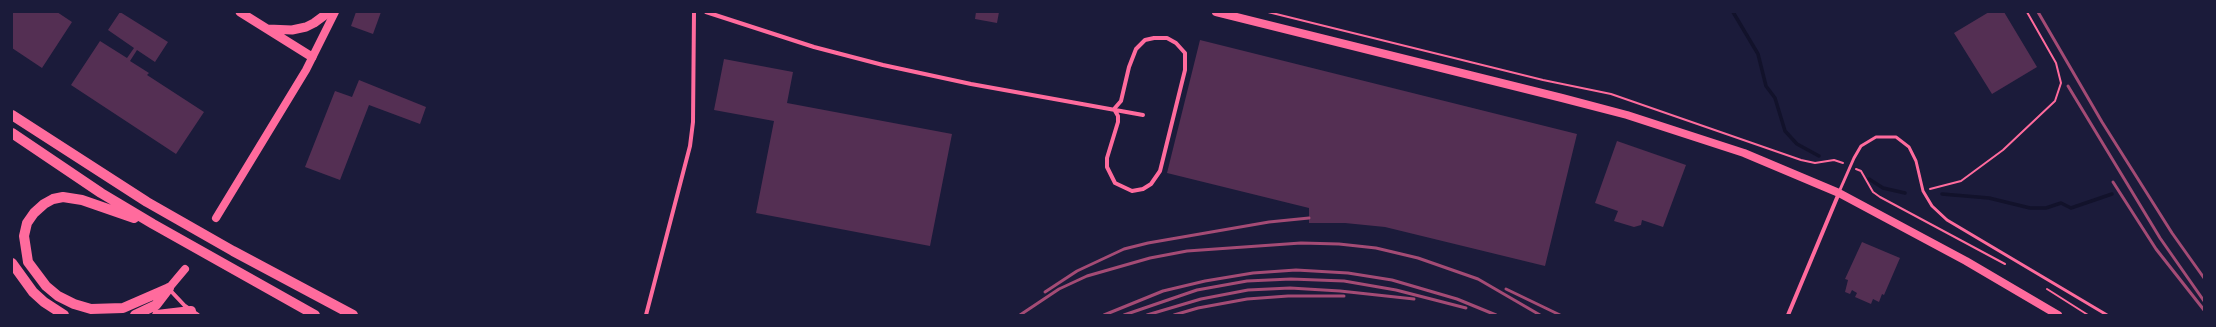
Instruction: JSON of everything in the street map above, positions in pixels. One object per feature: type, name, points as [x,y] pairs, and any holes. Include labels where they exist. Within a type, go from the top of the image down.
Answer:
[{"type":"highway","points":[[14,115],[147,202],[233,251],[353,315]]},
{"type":"highway","points":[[12,133],[101,193],[315,315]]},
{"type":"highway","points":[[153,224],[82,200],[58,198],[44,204],[34,213],[27,223],[24,236],[28,262],[46,286],[74,304],[91,309],[123,308],[169,288]]},
{"type":"highway","points":[[12,263],[33,292],[57,312],[64,315]]},
{"type":"highway","points":[[135,315],[156,305],[169,288]]},
{"type":"highway","points":[[156,315],[195,313]]},
{"type":"main road","points":[[240,12],[312,58]]},
{"type":"main road","points":[[267,29],[292,30],[306,27],[314,24],[329,12]]},
{"type":"main road","points":[[216,218],[312,58],[334,12]]},
{"type":"main road","points":[[1216,12],[1627,115],[1744,153],[1839,193],[1966,261],[2058,315]]},
{"type":"main road","points":[[169,288],[185,269]]},
{"type":"street","points":[[646,315],[690,146],[694,114],[694,12]]},
{"type":"street","points":[[706,12],[814,47],[883,65],[971,84],[1143,115]]},
{"type":"street","points":[[1167,38],[1176,42],[1185,52],[1185,70],[1160,171],[1151,184],[1143,189],[1132,191],[1115,183],[1107,167],[1107,158],[1118,122],[1118,116],[1114,109],[1121,101],[1126,79],[1136,49],[1145,40],[1167,38]]},
{"type":"street","points":[[1788,315],[1839,193]]},
{"type":"street","points":[[169,288],[195,313]]},
{"type":"lane","points":[[1839,193],[1854,158],[1861,146],[1876,137],[1896,137],[1909,147],[1916,161],[1923,191],[1932,206],[1947,220],[2107,315]]},
{"type":"path","points":[[1268,12],[1543,80],[1611,94],[1801,160],[1815,163],[1834,160],[1840,162]]},
{"type":"path","points":[[1923,191],[1961,181],[2003,150],[2055,101],[2061,83],[2056,63],[2027,12]]},
{"type":"path","points":[[1858,170],[1869,187],[1880,197],[2007,266]]},
{"type":"path","points":[[2044,288],[2088,315]]},
{"type":"building","points":[[12,12],[57,12],[72,22],[42,68],[12,48]]},
{"type":"building","points":[[120,12],[168,42],[155,62],[137,50],[130,61],[149,73],[147,75],[204,112],[176,154],[71,85],[100,41],[127,58],[134,48],[108,30]]},
{"type":"building","points":[[356,12],[381,12],[373,34],[351,26]]},
{"type":"building","points":[[976,12],[999,12],[997,23],[975,19]]},
{"type":"building","points":[[1989,12],[2004,12],[2037,67],[1992,94],[1954,33]]},
{"type":"building","points":[[1200,40],[1577,134],[1545,266],[1385,227],[1345,223],[1309,223],[1309,208],[1167,173]]},
{"type":"building","points":[[724,59],[793,72],[787,103],[952,134],[930,246],[756,213],[774,121],[714,110]]},
{"type":"building","points":[[359,80],[426,107],[420,124],[369,105],[340,180],[305,167],[335,91],[352,97]]},
{"type":"building","points":[[1617,141],[1686,165],[1663,227],[1642,220],[1641,225],[1634,227],[1614,221],[1618,211],[1595,203]]},
{"type":"building","points":[[1862,242],[1900,258],[1884,295],[1882,294],[1879,302],[1873,299],[1871,304],[1855,297],[1857,293],[1852,290],[1850,294],[1845,292],[1848,280],[1845,279]]},
{"type":"waterway","points":[[1733,12],[1758,54],[1766,86],[1775,98],[1785,131],[1797,144],[1819,156]]},
{"type":"waterway","points":[[1869,179],[1883,188],[1905,193]]},
{"type":"waterway","points":[[1942,194],[1989,198],[2030,208],[2046,208],[2061,203],[2071,208],[2112,194]]},
{"type":"railway","points":[[2038,12],[2102,122],[2172,233],[2204,278]]},
{"type":"railway","points":[[2068,86],[2160,238],[2204,301]]},
{"type":"railway","points":[[2113,182],[2156,249],[2204,310]]},
{"type":"railway","points":[[1045,292],[1077,271],[1124,249],[1148,243],[1269,222],[1309,218]]},
{"type":"railway","points":[[1020,315],[1059,289],[1087,276],[1150,258],[1187,251],[1301,243],[1339,244],[1376,248],[1418,258],[1478,279],[1540,315]]},
{"type":"railway","points":[[1104,315],[1163,291],[1205,281],[1253,273],[1296,270],[1348,273],[1392,280],[1457,299],[1496,315]]},
{"type":"railway","points":[[1124,315],[1197,290],[1247,281],[1291,279],[1344,281],[1396,290],[1466,308]]},
{"type":"railway","points":[[1147,315],[1201,299],[1248,290],[1290,288],[1340,291],[1414,299]]},
{"type":"railway","points":[[1506,289],[1560,315]]},
{"type":"railway","points":[[1174,315],[1198,308],[1247,299],[1288,296],[1344,296]]}]
